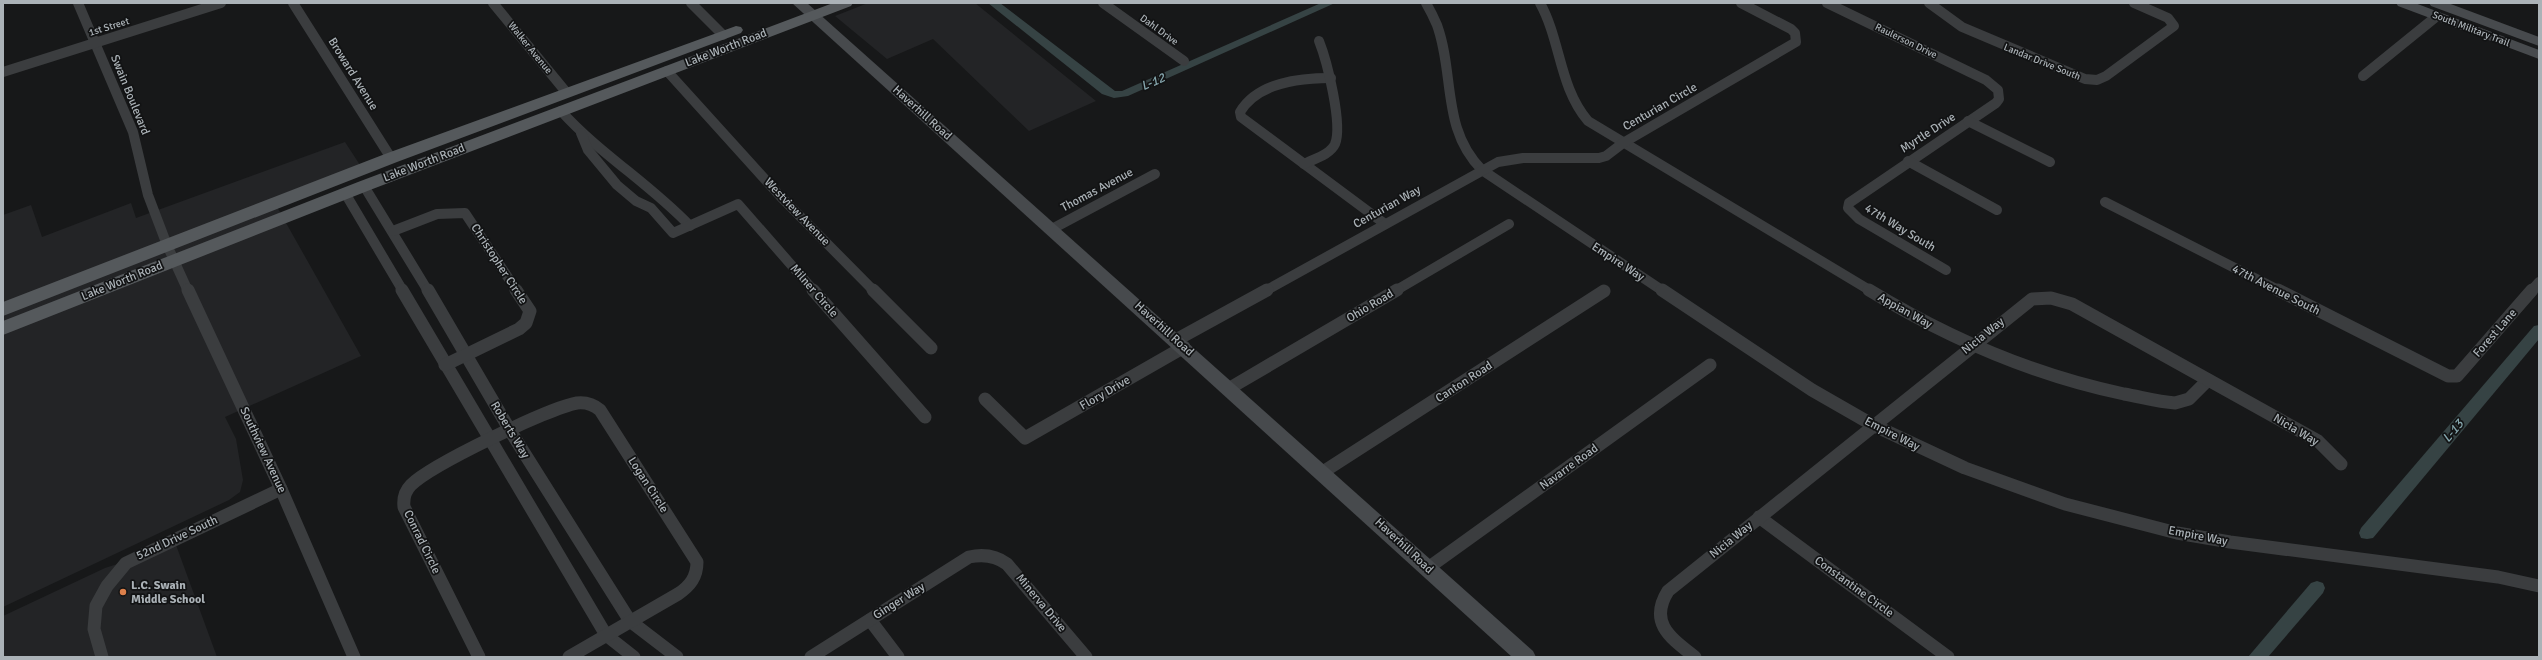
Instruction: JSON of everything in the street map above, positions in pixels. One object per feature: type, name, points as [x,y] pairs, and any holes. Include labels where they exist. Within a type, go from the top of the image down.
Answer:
[{"type":"main road","name":"Lake Worth Road","points":[[3,308],[391,158],[723,35],[805,7],[846,3]]},
{"type":"main road","name":"Lake Worth Road","points":[[3,328],[364,186],[667,70],[805,7]]},
{"type":"main road","points":[[518,128],[547,109],[566,92]]},
{"type":"street","name":"Swain Boulevard","points":[[78,3],[133,132],[148,195],[167,244]]},
{"type":"street","name":"1st Street","points":[[3,72],[221,3]]},
{"type":"street","name":"Broward Avenue","points":[[293,3],[391,158]]},
{"type":"street","name":"Walker Avenue","points":[[493,3],[566,92]]},
{"type":"street","points":[[691,3],[723,35]]},
{"type":"street","name":"Dahl Drive","points":[[1103,3],[1184,61]]},
{"type":"street","name":"Empire Way","points":[[1426,3],[1438,26],[1458,136],[1463,148],[1482,170],[1812,390],[1873,425],[1918,448],[1993,479],[2065,504],[2117,519],[2230,542],[2498,577],[2539,586]]},
{"type":"street","name":"Centurian Circle","points":[[1540,3],[1548,20],[1574,106],[1588,121],[1623,143],[1796,42],[1795,33],[1791,29],[1741,3]]},
{"type":"street","name":"Raulerson Drive","points":[[1827,3],[1986,80]]},
{"type":"street","name":"Landar Drive South","points":[[1929,3],[1956,24],[1996,44],[2016,49],[2085,79],[2097,80],[2106,76],[2174,26],[2168,18],[2134,3]]},
{"type":"street","name":"South Military Trail","points":[[2403,3],[2436,10],[2539,42]]},
{"type":"street","name":"Haverhill Road","points":[[805,7],[1230,388],[1526,657]]},
{"type":"street","points":[[2363,76],[2436,10]]},
{"type":"street","name":"South Military Trail","points":[[2436,10],[2539,55]]},
{"type":"street","points":[[1304,164],[1326,153],[1335,145],[1331,78],[1325,53],[1319,41]]},
{"type":"street","name":"Westview Avenue","points":[[667,70],[781,197],[931,348]]},
{"type":"street","points":[[1331,78],[1304,78],[1289,81],[1251,99],[1242,107],[1242,118],[1246,123],[1385,224]]},
{"type":"street","name":"Myrtle Drive","points":[[1849,202],[2000,99],[1998,90],[1986,80]]},
{"type":"street","name":"Milner Circle","points":[[561,111],[581,133],[600,146],[629,174],[668,204],[690,226]]},
{"type":"street","points":[[1968,121],[2050,162]]},
{"type":"street","name":"Milner Circle","points":[[581,133],[588,150],[617,185],[636,201],[651,208],[674,233],[738,204],[925,417]]},
{"type":"street","name":"Centurian Way","points":[[1180,343],[1385,224],[1498,162],[1514,158],[1599,158],[1606,156],[1623,143]]},
{"type":"street","name":"Appian Way","points":[[1623,143],[1909,314],[1973,345],[2068,380],[2166,402],[2186,401],[2208,380]]},
{"type":"street","points":[[1908,161],[1997,210]]},
{"type":"street","name":"Thomas Avenue","points":[[1052,229],[1155,174]]},
{"type":"street","name":"Roberts Way","points":[[364,186],[393,231],[511,432],[630,621],[677,657]]},
{"type":"street","name":"Roberts Way","points":[[345,194],[374,239],[444,365],[606,635],[634,657]]},
{"type":"street","name":"47th Way South","points":[[1849,202],[1848,208],[1858,219],[1946,270]]},
{"type":"street","name":"47th Avenue South","points":[[2105,202],[2448,376]]},
{"type":"street","name":"Christopher Circle","points":[[393,231],[441,212],[450,210],[465,213],[530,311],[526,323],[519,329],[466,356],[444,365]]},
{"type":"street","name":"Ohio Road","points":[[1230,388],[1509,224]]},
{"type":"street","name":"Southview Avenue","points":[[167,244],[281,489],[354,657]]},
{"type":"street","name":"Forest Lane","points":[[2448,376],[2457,376],[2539,282]]},
{"type":"street","name":"Canton Road","points":[[1323,472],[1604,291]]},
{"type":"street","name":"Nicia Way","points":[[1695,657],[1664,630],[1658,609],[1660,600],[1668,591],[2026,302],[2041,297],[2051,298],[2072,304],[2318,441],[2342,464]]},
{"type":"street","name":"Flory Drive","points":[[985,399],[1025,438],[1180,343]]},
{"type":"street","name":"Navarre Road","points":[[1428,568],[1710,365]]},
{"type":"street","name":"Logan Circle","points":[[511,432],[568,405],[588,403],[595,406],[697,562],[698,570],[695,579],[688,587],[630,621]]},
{"type":"street","name":"Conrad Circle","points":[[479,657],[404,508],[403,500],[406,492],[421,477],[511,432]]},
{"type":"street","name":"52nd Drive South","points":[[102,657],[95,638],[92,621],[97,604],[111,580],[126,563],[281,489]]},
{"type":"street","name":"Constantine Circle","points":[[1759,517],[1948,657]]},
{"type":"street","name":"Ginger Way","points":[[812,657],[969,557],[990,555]]},
{"type":"street","name":"Minerva Drive","points":[[990,555],[1007,564],[1086,657]]},
{"type":"street","points":[[870,620],[898,657]]},
{"type":"street","points":[[569,657],[630,621]]},
{"type":"shaded area","points":[[868,3],[975,3],[1096,101],[1029,131],[933,39],[887,59],[835,16]]},
{"type":"shaded area","points":[[345,142],[360,165],[272,198],[361,356],[225,417],[236,439],[243,480],[240,492],[229,500],[3,607],[3,215],[31,205],[42,237],[131,203],[136,218]]},
{"type":"shaded area","name":"L.C. Swain Middle School","points":[[176,545],[217,657],[3,657],[3,616],[105,568]]},
{"type":"waterway","name":"L-12","points":[[993,3],[1106,92],[1114,95],[1124,94],[1330,3]]},
{"type":"waterway","name":"L-13","points":[[2367,533],[2539,330]]},
{"type":"waterway","name":"L-13","points":[[2257,657],[2317,588]]},
{"type":"place","name":"L.C. Swain Middle School","points":[[123,592]]}]
